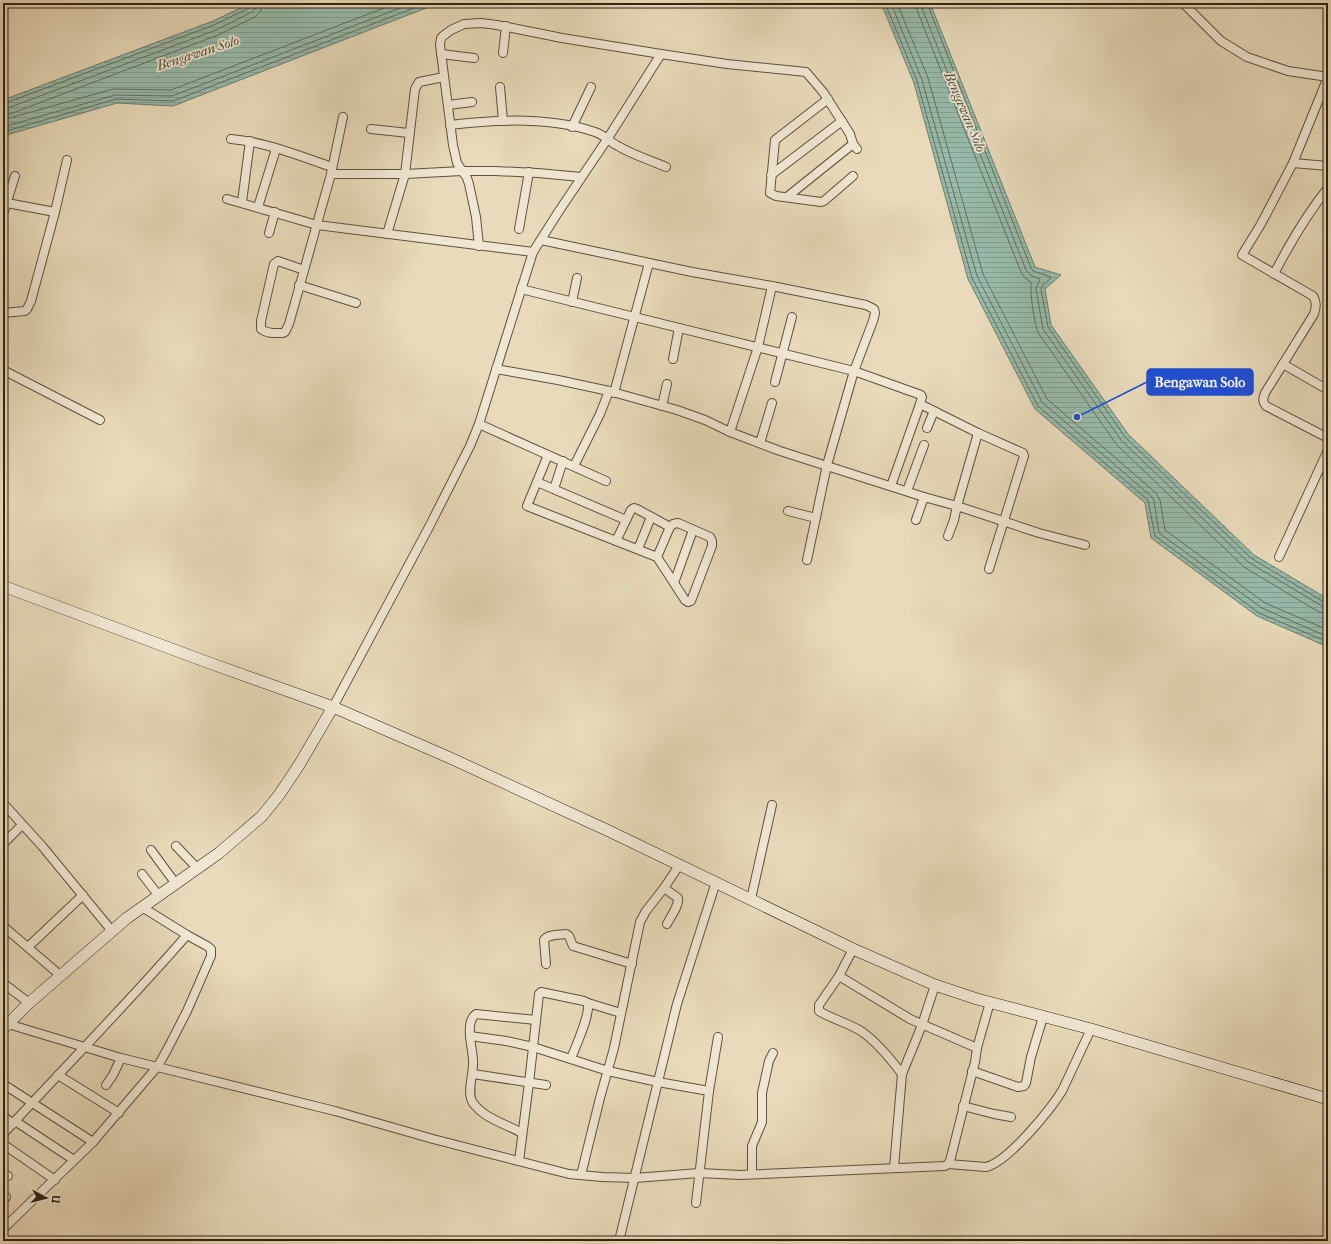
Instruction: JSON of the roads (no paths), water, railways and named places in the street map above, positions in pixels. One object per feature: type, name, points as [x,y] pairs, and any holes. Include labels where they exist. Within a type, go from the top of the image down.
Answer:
[{"type":"street","points":[[1183,3],[1221,41],[1247,56],[1288,71],[1328,77],[1293,163],[1261,224],[1242,254],[1242,256],[1313,296],[1316,301],[1314,314],[1262,399],[1266,406],[1328,438]]},
{"type":"street","points":[[479,246],[475,211],[469,184],[467,178],[457,164],[450,125],[441,54],[441,38],[446,33],[464,24],[475,23],[506,26],[562,38],[727,64],[806,72],[826,95],[850,134],[855,146],[786,197]]},
{"type":"street","points":[[503,54],[506,26]]},
{"type":"street","points":[[441,54],[474,58]]},
{"type":"street","points":[[5,1024],[112,931],[142,907],[219,853],[262,816],[279,795],[299,765],[333,707],[429,527],[470,446],[533,252],[662,54]]},
{"type":"street","points":[[387,234],[405,174],[415,88],[417,84],[422,81],[444,77]]},
{"type":"street","points":[[500,87],[503,121]]},
{"type":"street","points":[[572,127],[591,87]]},
{"type":"street","points":[[826,95],[775,140],[770,193],[772,195],[820,202],[853,176]]},
{"type":"street","points":[[448,105],[472,102]]},
{"type":"street","points":[[304,270],[278,261],[274,264],[261,322],[261,329],[264,331],[280,333],[285,332],[289,324],[332,171],[343,117]]},
{"type":"street","points":[[450,125],[503,121],[550,123],[572,127],[596,132],[608,138],[617,146],[628,152],[666,167]]},
{"type":"street","points":[[771,175],[842,121]]},
{"type":"street","points":[[370,129],[409,133]]},
{"type":"street","points":[[231,139],[265,144],[332,171],[405,174],[462,171],[529,172],[563,174],[581,177]]},
{"type":"street","points":[[242,202],[250,141]]},
{"type":"street","points":[[258,208],[276,149]]},
{"type":"street","points":[[3,313],[22,312],[27,309],[35,289],[67,160]]},
{"type":"street","points":[[1293,163],[1328,166]]},
{"type":"street","points":[[519,229],[529,172]]},
{"type":"street","points":[[15,176],[5,208],[55,212]]},
{"type":"street","points":[[1274,274],[1299,227],[1328,188]]},
{"type":"street","points":[[227,199],[242,202],[317,225],[533,252]]},
{"type":"street","points":[[269,233],[275,212]]},
{"type":"street","points":[[541,240],[649,263],[866,305],[874,310],[874,321],[854,371],[827,465],[807,560]]},
{"type":"street","points":[[574,466],[612,392],[649,263]]},
{"type":"street","points":[[572,302],[577,278]]},
{"type":"street","points":[[299,285],[356,303]]},
{"type":"street","points":[[730,432],[758,347],[772,286]]},
{"type":"street","points":[[521,289],[854,371],[921,394],[922,397],[920,404],[891,486]]},
{"type":"street","points":[[775,382],[792,317]]},
{"type":"street","points":[[672,359],[679,328]]},
{"type":"street","points":[[1283,364],[1328,390]]},
{"type":"street","points":[[496,369],[558,380],[612,392],[662,406],[705,420],[730,432],[780,451],[1039,533],[1085,545]]},
{"type":"street","points":[[3,370],[100,420]]},
{"type":"street","points":[[662,406],[667,384]]},
{"type":"street","points":[[760,443],[772,404]]},
{"type":"street","points":[[920,404],[1024,454],[989,569]]},
{"type":"street","points":[[927,428],[934,411]]},
{"type":"street","points":[[478,424],[606,481]]},
{"type":"street","points":[[948,536],[954,520],[978,433]]},
{"type":"street","points":[[907,491],[924,445]]},
{"type":"street","points":[[1279,557],[1328,450]]},
{"type":"street","points":[[548,455],[527,506],[657,556],[684,600],[688,602],[691,601],[712,546],[712,541],[710,537],[678,524],[674,524],[670,527],[657,556]]},
{"type":"street","points":[[554,490],[563,461]]},
{"type":"street","points":[[537,482],[626,520]]},
{"type":"street","points":[[916,520],[924,497]]},
{"type":"street","points":[[616,541],[631,510],[634,508],[670,527]]},
{"type":"street","points":[[788,511],[816,518]]},
{"type":"street","points":[[638,549],[651,517]]},
{"type":"street","points":[[674,583],[693,530]]},
{"type":"street","points":[[3,586],[204,661],[333,707],[546,801],[680,864],[853,949],[935,985],[1042,1017],[1091,1029],[1328,1099]]},
{"type":"street","points":[[3,803],[83,895],[112,931]]},
{"type":"street","points":[[751,899],[772,805]]},
{"type":"street","points":[[3,844],[22,825]]},
{"type":"street","points":[[176,846],[197,868]]},
{"type":"street","points":[[151,850],[176,884]]},
{"type":"street","points":[[581,1175],[608,1071],[640,922],[680,864]]},
{"type":"street","points":[[142,874],[159,896]]},
{"type":"street","points":[[619,1241],[677,1004],[716,882]]},
{"type":"street","points":[[664,888],[679,900],[667,924]]},
{"type":"street","points":[[28,947],[83,895]]},
{"type":"street","points":[[3,1229],[93,1142],[120,1113],[158,1066],[187,1011],[211,956],[212,951],[210,948],[186,935],[142,907]]},
{"type":"street","points":[[3,926],[61,976]]},
{"type":"street","points":[[546,964],[545,938],[548,936],[566,934],[569,936],[574,946],[632,964]]},
{"type":"street","points":[[3,1134],[139,988],[186,935]]},
{"type":"street","points":[[853,949],[838,976],[818,1005],[819,1011],[852,1026],[866,1035],[882,1049],[902,1074]]},
{"type":"street","points":[[838,976],[910,1019],[977,1048]]},
{"type":"street","points":[[3,982],[29,1003]]},
{"type":"street","points":[[894,1168],[902,1074],[922,1025],[935,985]]},
{"type":"street","points":[[519,1161],[539,994],[541,992],[545,992],[621,1013]]},
{"type":"street","points":[[948,1164],[990,1002]]},
{"type":"street","points":[[571,1059],[585,1022],[588,1003]]},
{"type":"street","points":[[522,1133],[484,1113],[472,1101],[470,1095],[473,1074],[470,1036],[471,1021],[473,1015],[476,1014],[536,1020]]},
{"type":"street","points":[[972,1071],[1018,1087],[1024,1086],[1042,1017]]},
{"type":"street","points":[[5,1024],[121,1058],[335,1111],[433,1139],[560,1172],[602,1177],[635,1178],[699,1173],[752,1174],[941,1167],[948,1164],[992,1165],[1003,1158],[1034,1127],[1054,1103],[1062,1091],[1091,1029]]},
{"type":"street","points":[[470,1036],[506,1041],[533,1047],[608,1071],[709,1091]]},
{"type":"street","points":[[696,1203],[709,1091],[718,1037]]},
{"type":"street","points":[[752,1174],[752,1146],[761,1125],[762,1093],[769,1060],[773,1053]]},
{"type":"street","points":[[106,1086],[121,1058]]},
{"type":"street","points":[[473,1074],[546,1085]]},
{"type":"street","points":[[58,1075],[120,1113]]},
{"type":"street","points":[[3,1084],[93,1142]]},
{"type":"street","points":[[963,1106],[1011,1117]]},
{"type":"street","points":[[3,1116],[74,1160]]},
{"type":"street","points":[[3,1144],[55,1180]]},
{"type":"water","points":[[251,3],[439,3],[173,106],[117,103],[3,136],[3,100],[213,21]]},
{"type":"water","points":[[881,3],[930,3],[1035,267],[1061,275],[1045,289],[1051,325],[1128,434],[1254,555],[1328,599],[1328,647],[1257,616],[1151,538],[1145,503],[1035,409],[968,279],[914,83]]},
{"type":"place","name":"Bengawan Solo","points":[[1077,417]]}]
